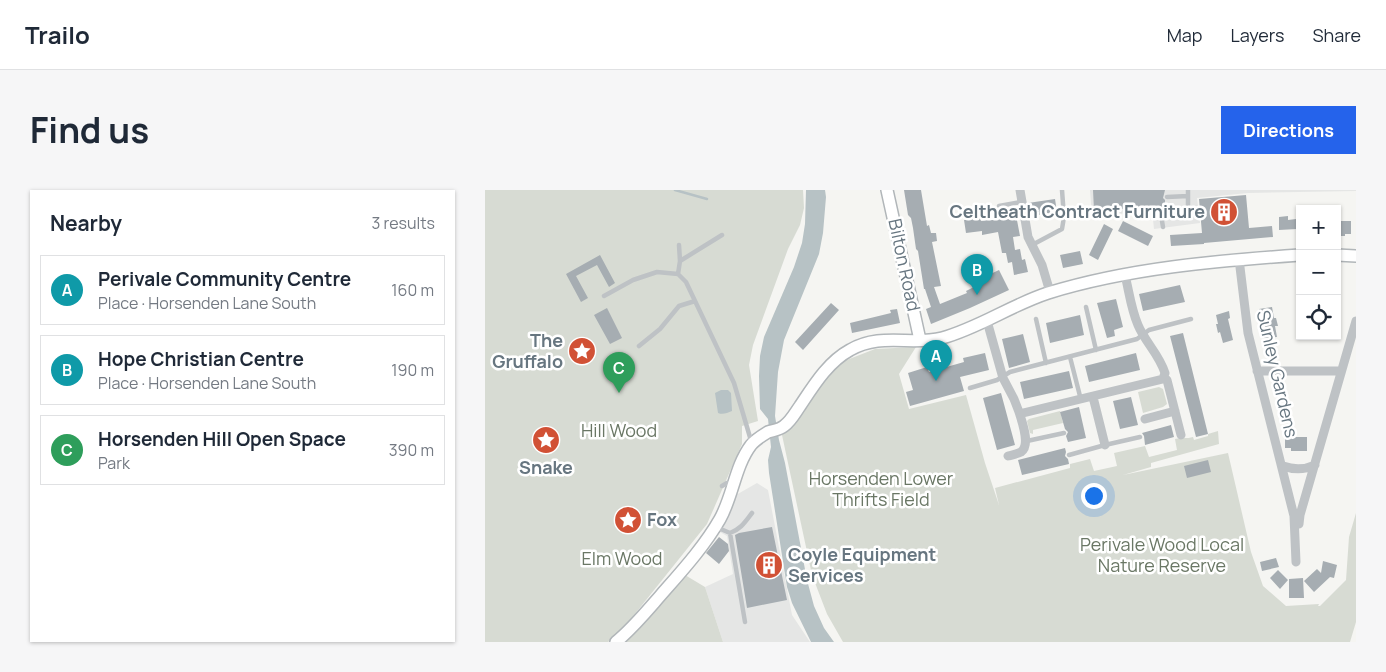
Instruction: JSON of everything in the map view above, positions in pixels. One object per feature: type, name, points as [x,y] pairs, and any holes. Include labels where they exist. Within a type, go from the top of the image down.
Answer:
[{"type":"street","name":"Bilton Road","points":[[887,190],[920,340]]},
{"type":"street","points":[[1019,190],[1028,237],[1042,265],[1050,292]]},
{"type":"street","points":[[616,642],[689,563],[715,527],[729,502],[743,459],[752,444],[768,433],[781,429],[788,423],[819,377],[848,351],[877,341],[941,338],[987,321],[1022,303],[1050,292],[1125,274],[1239,259],[1296,255]]},
{"type":"street","points":[[1341,255],[1356,256]]},
{"type":"street","name":"Sunley Gardens","points":[[1239,259],[1248,333],[1283,466],[1294,516],[1296,562],[1299,515],[1315,465]]},
{"type":"street","points":[[1125,274],[1137,324],[1160,359],[1165,373],[1164,378],[1167,380],[1181,435]]},
{"type":"street","points":[[987,321],[1003,378],[1019,412],[1027,441],[1021,452],[1008,456]]},
{"type":"street","points":[[1315,465],[1356,321]]},
{"type":"street","points":[[1257,371],[1341,371]]},
{"type":"street","points":[[1019,412],[1023,413],[1081,400],[1164,378]]},
{"type":"street","points":[[1093,397],[1105,445]]},
{"type":"street","points":[[1145,419],[1175,411]]},
{"type":"street","name":"Sunley Gardens","points":[[1283,466],[1307,469],[1315,465]]},
{"type":"lane","points":[[1032,245],[1062,229],[1064,217],[1062,190]]},
{"type":"lane","points":[[1163,227],[1162,220],[1164,216],[1182,216],[1187,214],[1188,190]]},
{"type":"lane","points":[[1167,197],[1188,196]]},
{"type":"lane","points":[[999,206],[1021,202]]},
{"type":"lane","points":[[680,261],[722,235]]},
{"type":"lane","points":[[678,274],[680,261],[679,245]]},
{"type":"lane","points":[[604,296],[644,276],[657,272],[678,274],[686,282],[734,383],[752,444]]},
{"type":"lane","points":[[639,346],[660,329],[679,306],[695,301]]},
{"type":"lane","points":[[1086,306],[1096,350]]},
{"type":"lane","points":[[970,388],[1003,378],[1010,372],[1137,339],[1149,330],[1191,319]]},
{"type":"lane","points":[[1036,320],[1046,363]]},
{"type":"lane","points":[[1070,357],[1081,400]]},
{"type":"lane","points":[[1027,441],[1064,433]]},
{"type":"lane","points":[[1069,455],[1140,437]]},
{"type":"lane","points":[[721,486],[727,483],[734,485]]},
{"type":"lane","points":[[715,527],[730,533],[739,530],[752,513]]},
{"type":"lane","points":[[730,533],[745,622]]},
{"type":"shaded area","points":[[806,190],[825,190],[823,233],[819,254],[784,340],[778,372],[775,416],[807,580],[814,606],[824,628],[834,642],[811,642],[792,603],[787,587],[769,473],[768,460],[771,447],[768,419],[760,409],[760,356],[764,337],[794,267],[802,243],[805,224]]},
{"type":"shaded area","points":[[1090,190],[1356,191],[1248,193],[1197,198],[1200,223],[1154,229],[1152,210],[1092,217]]},
{"type":"shaded area","points":[[721,390],[728,390],[731,393],[732,411],[723,414],[718,413],[715,393]]},
{"type":"shaded area","points":[[757,483],[768,490],[792,615],[810,642],[723,642],[705,587],[733,574],[727,536],[718,531],[736,495]]},
{"type":"green space","points":[[485,190],[803,190],[804,208],[800,225],[788,249],[753,345],[749,365],[758,421],[742,426],[742,444],[707,524],[618,635],[608,642],[485,642]]},
{"type":"green space","points":[[916,347],[899,374],[909,409],[966,395],[999,505],[995,488],[1070,468],[1070,464],[1090,459],[1094,471],[1117,466],[1114,453],[1145,446],[1149,457],[1177,450],[1175,439],[1193,437],[1194,440],[1218,431],[1219,444],[1151,463],[1151,467],[1123,475],[1228,453],[1251,552],[1263,586],[1286,606],[1319,604],[1318,606],[1320,606],[1346,580],[1349,537],[1356,513],[1356,622],[1350,642],[843,642],[827,614],[812,575],[782,435],[814,395],[823,379],[839,363],[875,349]]},
{"type":"green space","points":[[1159,387],[1163,389],[1167,404],[1143,413],[1138,392]]},
{"type":"green space","points":[[1060,411],[1063,423],[1033,430],[1033,434],[1030,433],[1027,421],[1029,419]]},
{"type":"green space","points":[[685,575],[705,587],[723,642],[623,642]]},
{"type":"building","points":[[904,190],[921,190],[927,226],[929,225],[931,233],[936,233],[937,241],[932,242],[941,286],[934,287],[940,304],[967,293],[966,291],[984,282],[982,278],[999,270],[1009,290],[931,324],[926,309],[931,307],[924,289],[918,251],[916,249],[911,218],[908,215]]},
{"type":"building","points":[[1093,190],[1165,190],[1163,198],[1165,200],[1165,207],[1094,210]]},
{"type":"building","name":"Celtheath Contract Furniture","points":[[1246,195],[1249,228],[1272,226],[1273,237],[1171,246],[1170,235],[1202,233],[1199,199]]},
{"type":"building","points":[[1055,199],[1057,212],[1031,216],[1028,203]]},
{"type":"building","points":[[1016,215],[1020,236],[1013,237],[1015,250],[1020,249],[1022,260],[1025,259],[1028,272],[1014,275],[1012,262],[1008,263],[1006,253],[1002,253],[998,232],[982,235],[982,231],[966,233],[964,220],[980,218],[981,221]]},
{"type":"building","points":[[1288,216],[1288,220],[1296,219],[1296,229],[1279,230],[1279,217]]},
{"type":"building","points":[[1123,221],[1153,236],[1148,246],[1118,231]]},
{"type":"building","points":[[1341,221],[1351,221],[1351,234],[1345,234],[1345,236],[1341,236]]},
{"type":"building","points":[[1104,224],[1113,229],[1098,260],[1089,255]]},
{"type":"building","points":[[1080,251],[1083,264],[1063,268],[1060,255]]},
{"type":"building","points":[[600,255],[615,283],[609,287],[597,265],[576,276],[588,298],[581,302],[566,274]]},
{"type":"building","points":[[1180,285],[1185,302],[1143,311],[1139,294]]},
{"type":"building","points":[[1116,299],[1123,327],[1114,330],[1115,336],[1107,338],[1097,303]]},
{"type":"building","points":[[831,303],[839,310],[803,350],[795,342]]},
{"type":"building","points":[[1272,307],[1278,326],[1275,326],[1277,337],[1264,338],[1263,332],[1266,332],[1263,316],[1260,316],[1259,309]]},
{"type":"building","points":[[607,308],[622,338],[610,344],[594,315]]},
{"type":"building","points":[[897,309],[900,323],[852,333],[850,323],[891,313],[890,310]]},
{"type":"building","points":[[1229,311],[1230,318],[1228,319],[1233,340],[1223,343],[1220,332],[1218,333],[1216,315]]},
{"type":"building","points":[[1080,315],[1084,335],[1050,343],[1046,323]]},
{"type":"building","points":[[1183,333],[1208,434],[1196,437],[1170,336]]},
{"type":"building","points":[[1023,334],[1030,362],[1009,368],[1002,339]]},
{"type":"building","points":[[985,353],[989,370],[960,377],[964,391],[910,406],[906,392],[913,390],[908,373],[927,367],[929,372],[964,362],[963,358]]},
{"type":"building","points":[[1136,353],[1140,370],[1089,382],[1085,366]]},
{"type":"building","points":[[1069,371],[1073,388],[1024,399],[1020,382]]},
{"type":"building","points":[[1001,393],[1015,445],[997,450],[983,398]]},
{"type":"building","points":[[1131,397],[1138,425],[1120,429],[1113,401]]},
{"type":"building","points":[[1079,407],[1086,438],[1068,442],[1066,436],[1068,432],[1065,429],[1060,412]]},
{"type":"building","points":[[1171,425],[1174,437],[1145,445],[1142,433]]},
{"type":"building","points":[[1285,437],[1307,437],[1307,451],[1291,451],[1291,448],[1285,448]]},
{"type":"building","points":[[1065,448],[1065,456],[1069,464],[1022,475],[1018,460]]},
{"type":"building","points":[[1208,460],[1211,472],[1187,478],[1184,466]]},
{"type":"building","points":[[772,527],[787,600],[747,608],[735,535]]},
{"type":"building","points":[[719,537],[728,544],[729,551],[719,564],[706,553]]},
{"type":"building","points":[[1276,558],[1279,567],[1262,571],[1260,562]]},
{"type":"building","points":[[1323,561],[1337,565],[1334,578],[1330,577],[1314,592],[1304,581],[1317,569],[1321,573]]},
{"type":"building","points":[[1278,570],[1288,580],[1280,589],[1270,578]]},
{"type":"building","points":[[1303,578],[1304,598],[1289,598],[1289,579]]},
{"type":"waterway","points":[[675,190],[707,199]]},
{"type":"place","name":"Celtheath Contract Furniture","points":[[1224,212]]},
{"type":"place","name":"Hope Christian Centre","points":[[977,295]]},
{"type":"place","name":"The Gruffalo","points":[[582,351]]},
{"type":"place","name":"Perivale Community Centre","points":[[936,381]]},
{"type":"place","name":"Horsenden Hill Open Space","points":[[619,393]]},
{"type":"place","name":"Snake","points":[[546,440]]},
{"type":"place","name":"Fox","points":[[628,520]]},
{"type":"place","name":"Coyle Equipment Services","points":[[769,565]]},
{"type":"park label","name":"Hill Wood","points":[[619,431]]},
{"type":"park label","name":"Horsenden Lower Thrifts Field","points":[[881,489]]},
{"type":"park label","name":"Perivale Wood Local Nature Reserve","points":[[1162,555]]},
{"type":"park label","name":"Elm Wood","points":[[622,559]]}]
